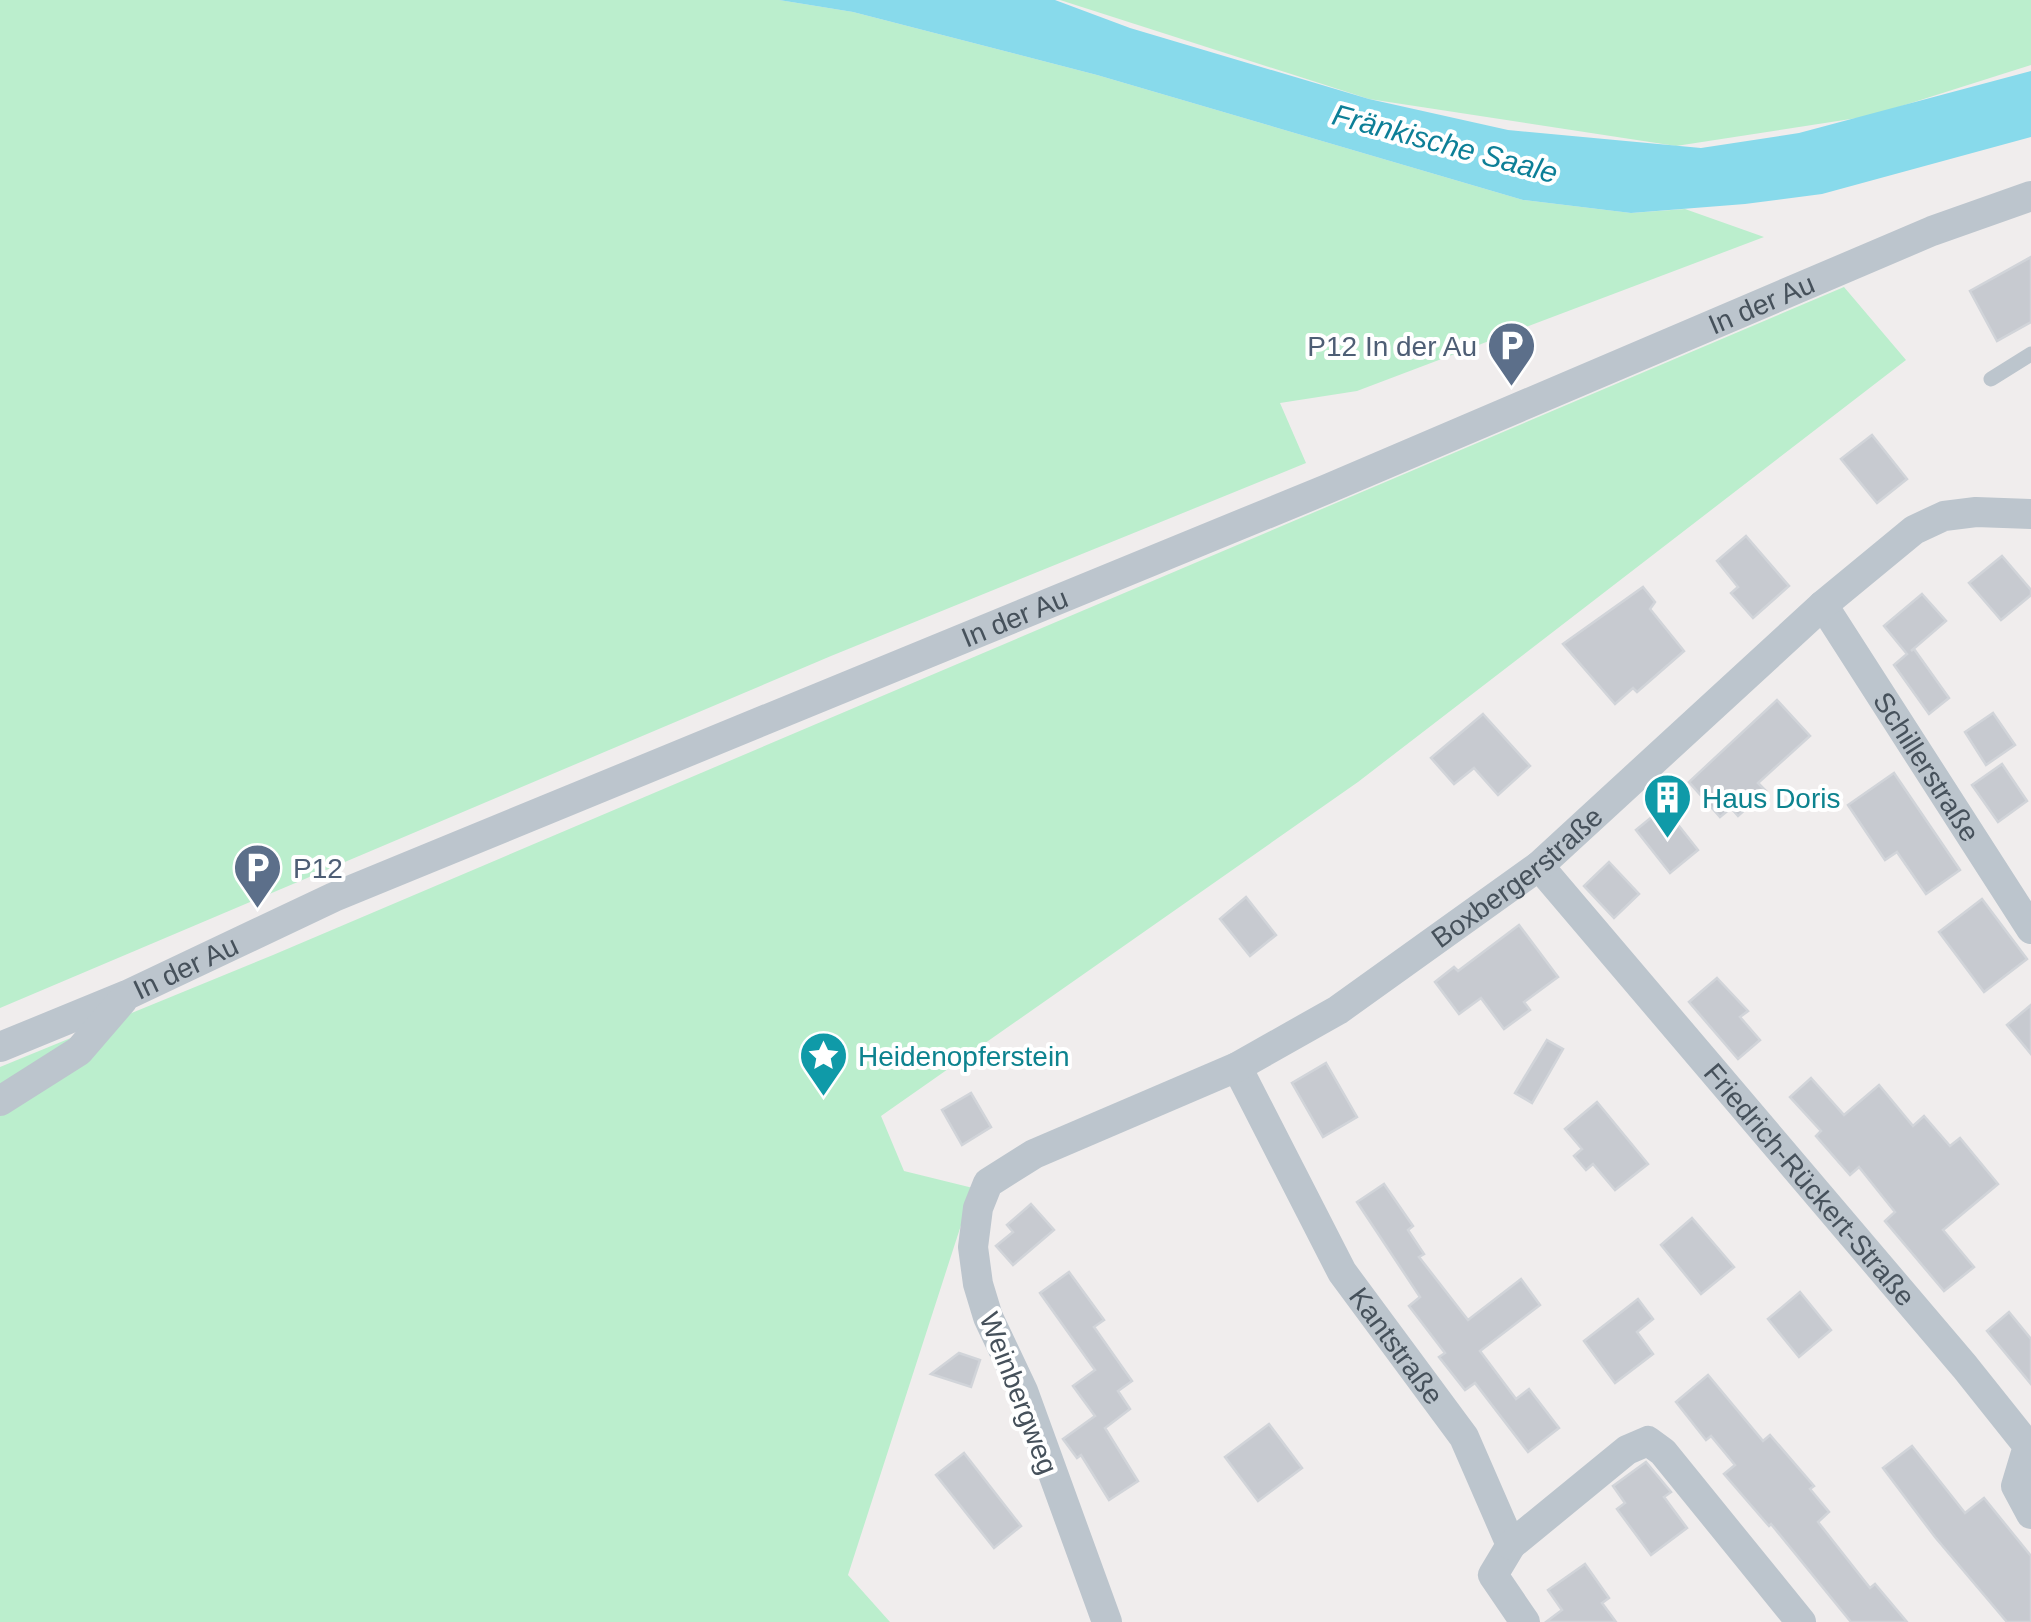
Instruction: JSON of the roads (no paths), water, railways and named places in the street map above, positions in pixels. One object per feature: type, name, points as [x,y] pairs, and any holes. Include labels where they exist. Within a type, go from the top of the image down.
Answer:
[{"type":"street","name":"In der Au","points":[[0,1048],[517,817],[1932,230],[2031,196]]},
{"type":"street","name":"Boxbergerstraße","points":[[1009,1168],[1238,1068],[1338,1010],[1539,866],[1823,605],[1914,530],[1944,516],[1976,512],[2031,514]]},
{"type":"street","name":"Schillerstraße","points":[[1823,605],[2031,929]]},
{"type":"street","name":"Friedrich-Rückert-Straße","points":[[1539,866],[2030,1444],[2016,1486],[2031,1514]]},
{"type":"street","points":[[0,1100],[79,1051],[128,994]]},
{"type":"street","name":"Kantstraße","points":[[1238,1068],[1342,1272],[1464,1437],[1511,1545]]},
{"type":"street","name":"Weinbergweg","points":[[1009,1168],[988,1183],[978,1208],[973,1247],[978,1284],[988,1316],[1023,1391],[1107,1622]]},
{"type":"street","points":[[1524,1622],[1494,1576],[1511,1545],[1627,1450],[1648,1441],[1663,1452],[1801,1622]]},
{"type":"lane","points":[[1991,380],[2031,354]]},
{"type":"water","name":"Fränkische Saale","points":[[779,0],[1055,0],[1130,28],[1369,99],[1508,130],[1701,148],[1799,133],[2031,71],[2031,137],[1822,194],[1631,213],[1523,200],[1097,75],[853,12]]},
{"type":"place","name":"P12 In der Au","points":[[1512,388]]},
{"type":"place","name":"Haus Doris","points":[[1667,840]]},
{"type":"place","name":"P12","points":[[258,910]]},
{"type":"place","name":"Heidenopferstein","points":[[823,1098]]}]
